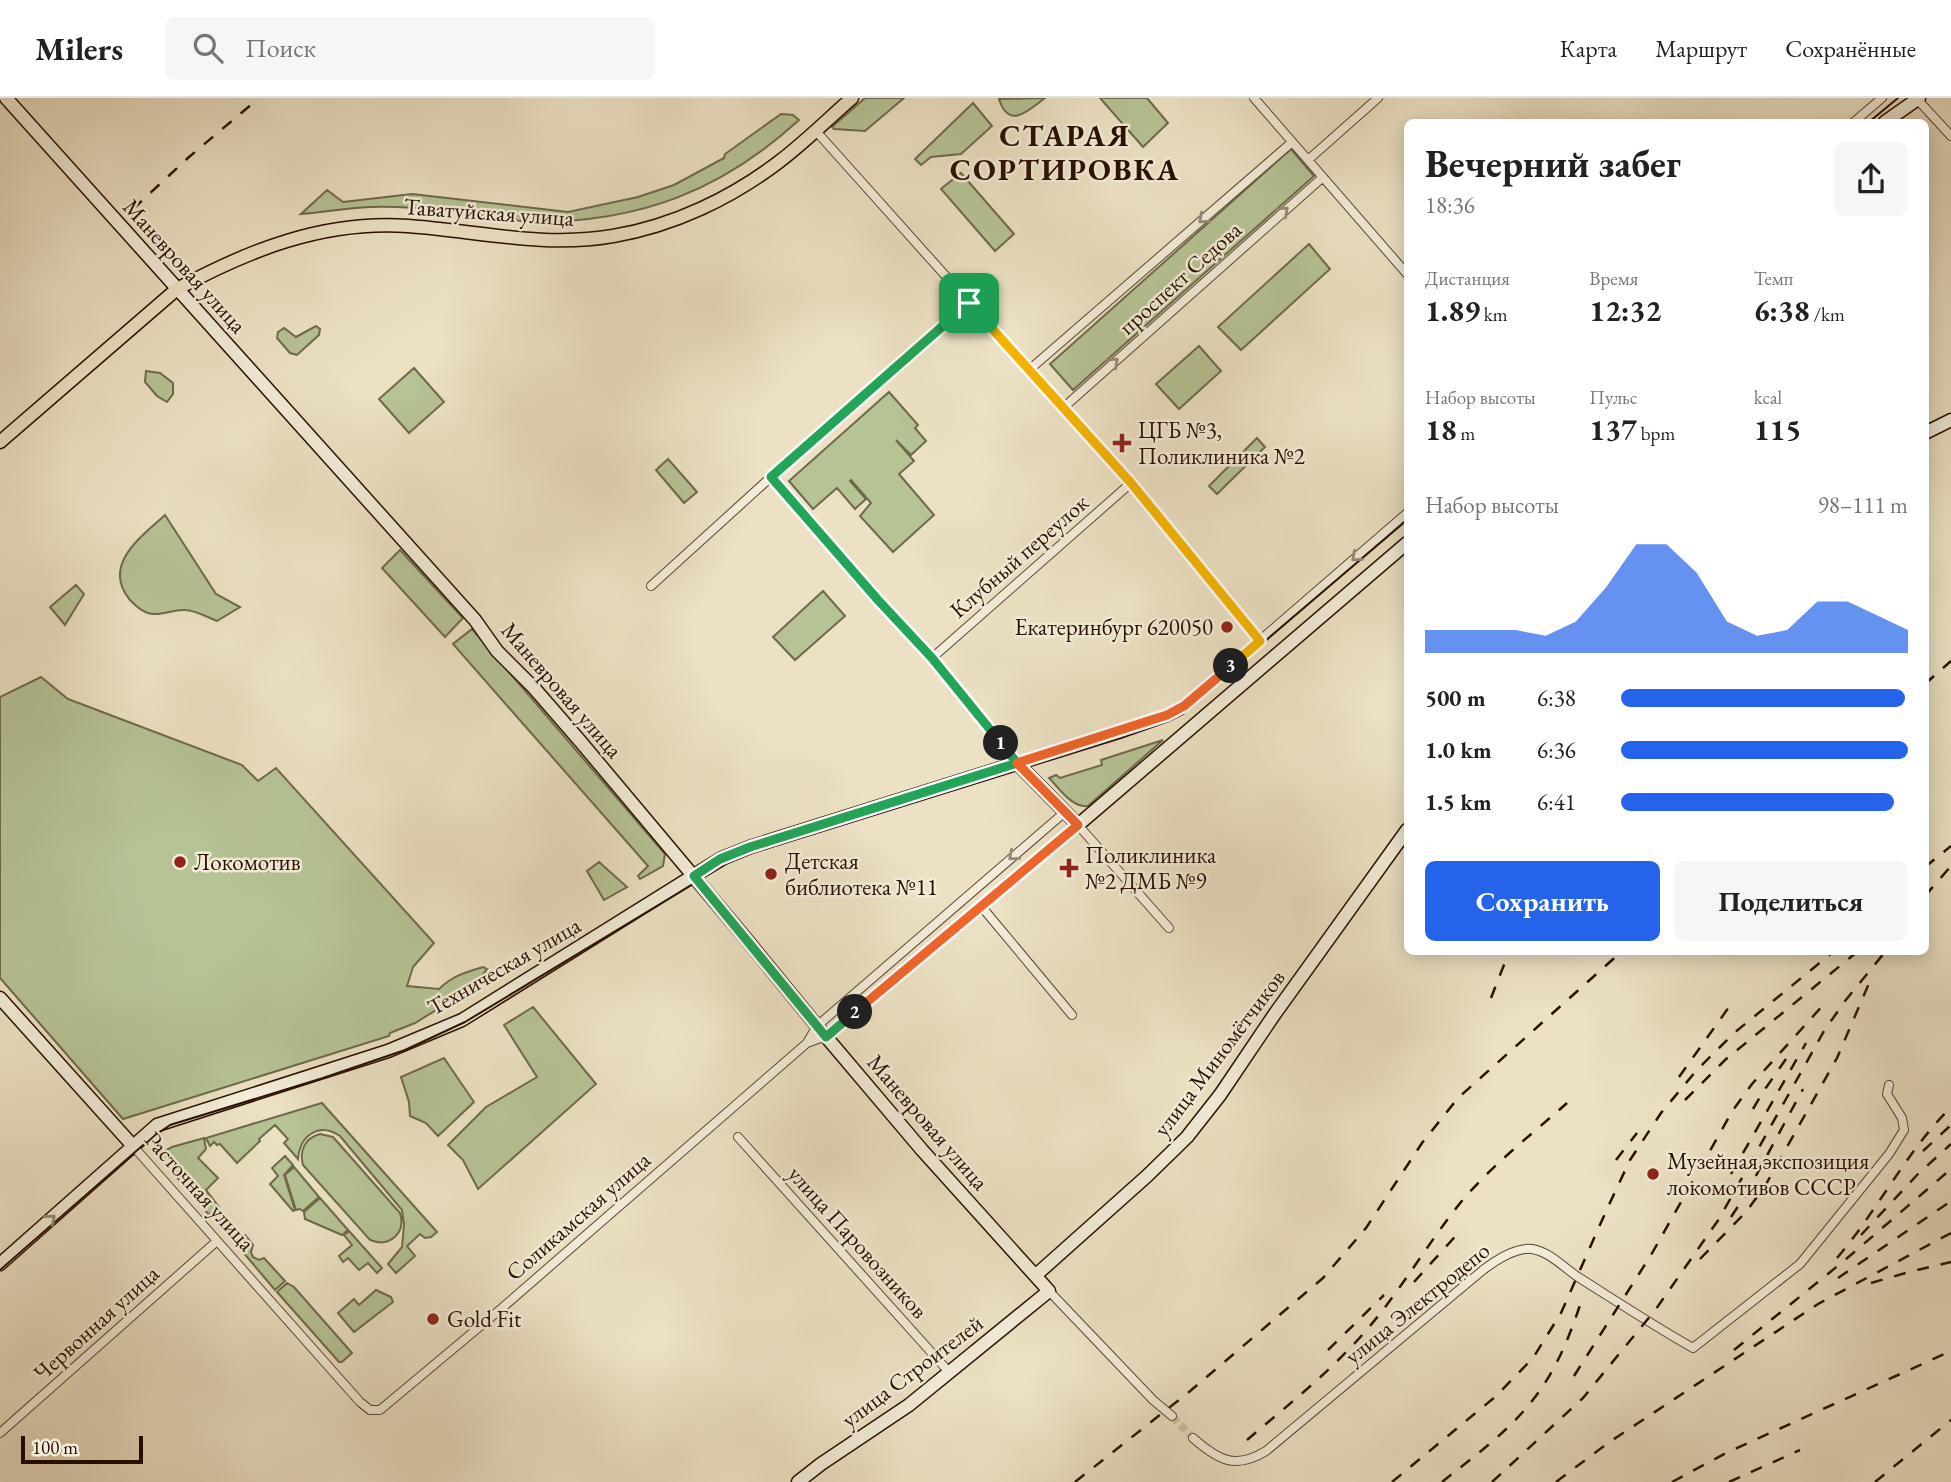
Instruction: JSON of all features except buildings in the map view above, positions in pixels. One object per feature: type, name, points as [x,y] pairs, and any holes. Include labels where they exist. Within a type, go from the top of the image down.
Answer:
[{"type":"main road","name":"Таватуйская улица","points":[[0,442],[177,289],[261,248],[300,236],[364,225],[407,226],[535,241],[570,241],[614,236],[656,226],[700,210],[780,161],[852,98]]},
{"type":"street","name":"Маневровая улица","points":[[6,98],[475,620],[496,651],[534,688],[922,1150],[1074,1319],[1171,1416]]},
{"type":"street","points":[[1254,98],[1404,271]]},
{"type":"street","points":[[1308,160],[1378,98]]},
{"type":"street","points":[[1858,119],[1882,98]]},
{"type":"street","points":[[1889,119],[1918,99],[1951,136]]},
{"type":"street","points":[[815,130],[1131,483],[1260,641]]},
{"type":"street","name":"проспект Седова","points":[[1030,370],[1291,143]]},
{"type":"street","name":"проспект Седова","points":[[1063,408],[1322,177]]},
{"type":"street","points":[[651,586],[969,303]]},
{"type":"street","points":[[1929,431],[1951,421]]},
{"type":"street","points":[[771,477],[932,658],[1017,763],[1078,825],[1169,928]]},
{"type":"street","name":"Клубный переулок","points":[[932,658],[1131,483]]},
{"type":"street","points":[[1017,763],[1167,715],[1184,706],[1404,516]]},
{"type":"street","points":[[1078,825],[1404,546]]},
{"type":"street","name":"Техническая улица","points":[[0,1264],[157,1125],[388,1051],[462,1020],[720,859],[750,847],[1017,763]]},
{"type":"street","name":"Соликамская улица","points":[[370,1410],[380,1410],[449,1354],[807,1043],[817,1026],[1065,812]]},
{"type":"street","name":"Соликамская улица","points":[[807,1043],[826,1037],[1078,825]]},
{"type":"street","name":"улица Миномётчиков","points":[[1036,1275],[1187,1137],[1220,1095],[1273,1015],[1404,834]]},
{"type":"street","points":[[981,906],[1072,1015]]},
{"type":"street","name":"Расточная улица","points":[[2,1004],[370,1410]]},
{"type":"street","name":"улица Электродепо","points":[[1193,1438],[1212,1453],[1230,1461],[1248,1461],[1256,1457],[1483,1269],[1502,1257],[1521,1250],[1539,1251],[1554,1259],[1576,1276],[1693,1348],[1800,1264],[1889,1154],[1902,1136],[1904,1125],[1887,1094],[1889,1085]]},
{"type":"street","name":"улица Паровозников","points":[[738,1136],[949,1372]]},
{"type":"street","name":"Червонная улица","points":[[0,1433],[217,1241]]},
{"type":"street","name":"улица Строителей","points":[[798,1482],[909,1405],[1049,1291]]},
{"type":"green space","points":[[865,98],[904,98],[865,131],[832,127]]},
{"type":"green space","points":[[1045,98],[1026,112],[1013,116],[1003,108],[999,99]]},
{"type":"green space","points":[[1100,98],[1147,98],[1168,123],[1143,147]]},
{"type":"green space","points":[[973,103],[992,126],[961,154],[931,157],[921,165],[915,159]]},
{"type":"green space","points":[[781,114],[793,115],[799,120],[740,166],[677,198],[609,216],[573,221],[529,222],[407,207],[301,214],[327,190],[343,202],[412,194],[568,212],[638,197],[674,185],[724,158],[725,154]]},
{"type":"green space","points":[[1291,149],[1314,176],[1073,390],[1050,364]]},
{"type":"green space","points":[[961,173],[1014,234],[995,251],[941,189]]},
{"type":"green space","points":[[1309,244],[1330,269],[1241,350],[1218,327]]},
{"type":"green space","points":[[316,326],[320,329],[319,335],[297,355],[290,353],[277,338],[278,332],[284,328],[296,337]]},
{"type":"green space","points":[[1199,346],[1221,371],[1179,409],[1156,384]]},
{"type":"green space","points":[[414,368],[444,402],[409,433],[379,399]]},
{"type":"green space","points":[[146,371],[160,373],[173,383],[173,394],[167,402],[157,396],[145,382]]},
{"type":"green space","points":[[889,392],[918,425],[915,428],[926,441],[911,455],[896,440],[914,461],[899,474],[934,515],[893,552],[860,516],[871,503],[851,480],[866,499],[855,509],[837,488],[813,509],[789,481]]},
{"type":"green space","points":[[1257,438],[1265,447],[1217,494],[1209,486]]},
{"type":"green space","points":[[668,459],[697,492],[684,503],[656,470]]},
{"type":"green space","points":[[165,515],[216,594],[240,607],[217,621],[189,610],[149,613],[130,600],[122,587],[122,564],[136,542]]},
{"type":"green space","points":[[400,550],[463,618],[445,637],[382,568]]},
{"type":"green space","points":[[76,585],[84,594],[65,625],[50,607]]},
{"type":"green space","points":[[823,591],[845,616],[795,660],[773,637]]},
{"type":"green space","points":[[472,629],[665,854],[663,866],[640,879],[638,876],[648,866],[453,644]]},
{"type":"green space","name":"Локомотив","points":[[41,677],[68,699],[242,765],[258,781],[276,768],[434,943],[413,967],[407,986],[439,989],[460,975],[483,967],[487,969],[470,991],[415,1023],[390,1033],[389,1036],[123,1119],[0,978],[0,697]]},
{"type":"green space","points":[[1163,740],[1088,806],[1072,801],[1049,778],[1056,775],[1060,778],[1102,765],[1101,760]]},
{"type":"green space","points":[[599,862],[627,887],[604,900],[587,871]]},
{"type":"green space","points":[[533,1007],[596,1084],[478,1189],[463,1160],[448,1145],[486,1107],[537,1077],[504,1025]]},
{"type":"green space","points":[[444,1058],[474,1102],[438,1136],[426,1123],[410,1116],[409,1102],[401,1077]]},
{"type":"green space","points":[[322,1103],[437,1232],[425,1238],[420,1234],[407,1246],[415,1256],[396,1273],[388,1264],[402,1247],[402,1210],[340,1136],[325,1130],[312,1133],[302,1143],[298,1159],[284,1143],[288,1139],[275,1125],[237,1163],[220,1144],[214,1142],[210,1146],[206,1138]]},
{"type":"green space","points":[[320,1134],[333,1137],[400,1213],[401,1227],[395,1237],[384,1242],[370,1240],[303,1165],[304,1145],[310,1138]]},
{"type":"green space","points":[[204,1138],[206,1149],[198,1158],[218,1178],[206,1190],[219,1207],[209,1215],[158,1155],[172,1147]]},
{"type":"green space","points":[[285,1156],[293,1165],[284,1175],[295,1210],[293,1211],[270,1184],[278,1176],[272,1168]]},
{"type":"green space","points":[[294,1167],[319,1197],[303,1211],[296,1210],[285,1175]]},
{"type":"green space","points":[[320,1198],[348,1230],[342,1235],[305,1219],[304,1212]]},
{"type":"green space","points":[[232,1227],[253,1245],[253,1257],[259,1260],[264,1258],[285,1281],[275,1290],[242,1251],[241,1238]]},
{"type":"green space","points":[[349,1231],[382,1268],[377,1273],[368,1263],[359,1270],[348,1258],[343,1262],[339,1256],[352,1245],[344,1235]]},
{"type":"green space","points":[[287,1283],[294,1287],[352,1353],[342,1362],[339,1362],[277,1292]]},
{"type":"green space","points":[[376,1290],[391,1297],[393,1302],[354,1332],[338,1313],[354,1299],[359,1305]]},
{"type":"tunnel","points":[[1172,1416],[1193,1438]]},
{"type":"tram line","points":[[1873,119],[1898,98]]},
{"type":"tram line","points":[[0,1270],[150,1139],[170,1125],[405,1050],[465,1022],[728,863],[752,853],[1121,738],[1183,714],[1404,523]]},
{"type":"railway","points":[[133,209],[259,98]]},
{"type":"railway","points":[[1929,680],[1951,661]]},
{"type":"railway","points":[[1929,864],[1951,846]]},
{"type":"railway","points":[[1929,891],[1951,866]]},
{"type":"railway","points":[[1491,998],[1508,955]]},
{"type":"railway","points":[[1075,1482],[1189,1392],[1323,1278],[1366,1228],[1422,1143],[1458,1098],[1618,955]]},
{"type":"railway","points":[[1392,1482],[1495,1397],[1533,1358],[1561,1313],[1630,1160],[1661,1113],[1696,1071],[1734,1033],[1829,955]]},
{"type":"railway","points":[[1685,1100],[1725,1060],[1853,955]]},
{"type":"railway","points":[[1492,1482],[1583,1398],[1656,1309],[1719,1219],[1824,1031],[1883,955]]},
{"type":"railway","points":[[1700,1259],[1746,1212],[1765,1186],[1837,1058],[1870,981]]},
{"type":"railway","points":[[1679,1077],[1734,1000]]},
{"type":"railway","points":[[1574,1376],[1651,1255],[1733,1110],[1752,1084],[1825,1003]]},
{"type":"railway","points":[[1731,1174],[1806,1043]]},
{"type":"railway","points":[[1753,1109],[1786,1059]]},
{"type":"railway","points":[[1731,1217],[1803,1089]]},
{"type":"railway","points":[[1247,1440],[1351,1347],[1395,1294],[1473,1188],[1567,1103]]},
{"type":"railway","points":[[1837,1258],[1920,1143],[1951,1107]]},
{"type":"railway","points":[[1923,1151],[1951,1125]]},
{"type":"railway","points":[[1616,1160],[1637,1133]]},
{"type":"railway","points":[[1861,1235],[1918,1174],[1951,1144]]},
{"type":"railway","points":[[1734,1350],[1951,1169]]},
{"type":"railway","points":[[1838,1278],[1951,1201]]},
{"type":"railway","points":[[1414,1282],[1461,1230]]},
{"type":"railway","points":[[1556,1482],[1608,1443],[1818,1304],[1951,1233]]},
{"type":"railway","points":[[1871,1283],[1951,1262]]},
{"type":"railway","points":[[1328,1350],[1384,1295]]},
{"type":"railway","points":[[1442,1482],[1501,1434],[1532,1401],[1562,1353],[1582,1299]]},
{"type":"railway","points":[[1672,1482],[1726,1453],[1951,1351]]},
{"type":"railway","points":[[1875,1482],[1951,1420]]},
{"type":"railway","points":[[1729,1482],[1800,1450]]},
{"type":"place","name":"ЦГБ №3, Поликлиника №2","points":[[1122,443]]},
{"type":"place","name":"Екатеринбург 620050","points":[[1227,627]]},
{"type":"place","name":"Локомотив","points":[[180,862]]},
{"type":"place","name":"Поликлиника №2 ДМБ №9","points":[[1069,868]]},
{"type":"place","name":"Детская библиотека №11","points":[[771,874]]},
{"type":"place","name":"Музейная экспозиция локомотивов СССР","points":[[1653,1174]]},
{"type":"place","name":"Gold Fit","points":[[433,1319]]},
{"type":"district","name":"СТАРАЯ СОРТИРОВКА","points":[[1065,152]]},
{"type":"route","points":[[969,303],[771,477],[932,658],[1017,763],[750,847],[720,859],[694,876],[826,1037],[1078,825],[1017,763],[1167,715],[1184,706],[1260,641],[1131,483],[969,303]]}]
